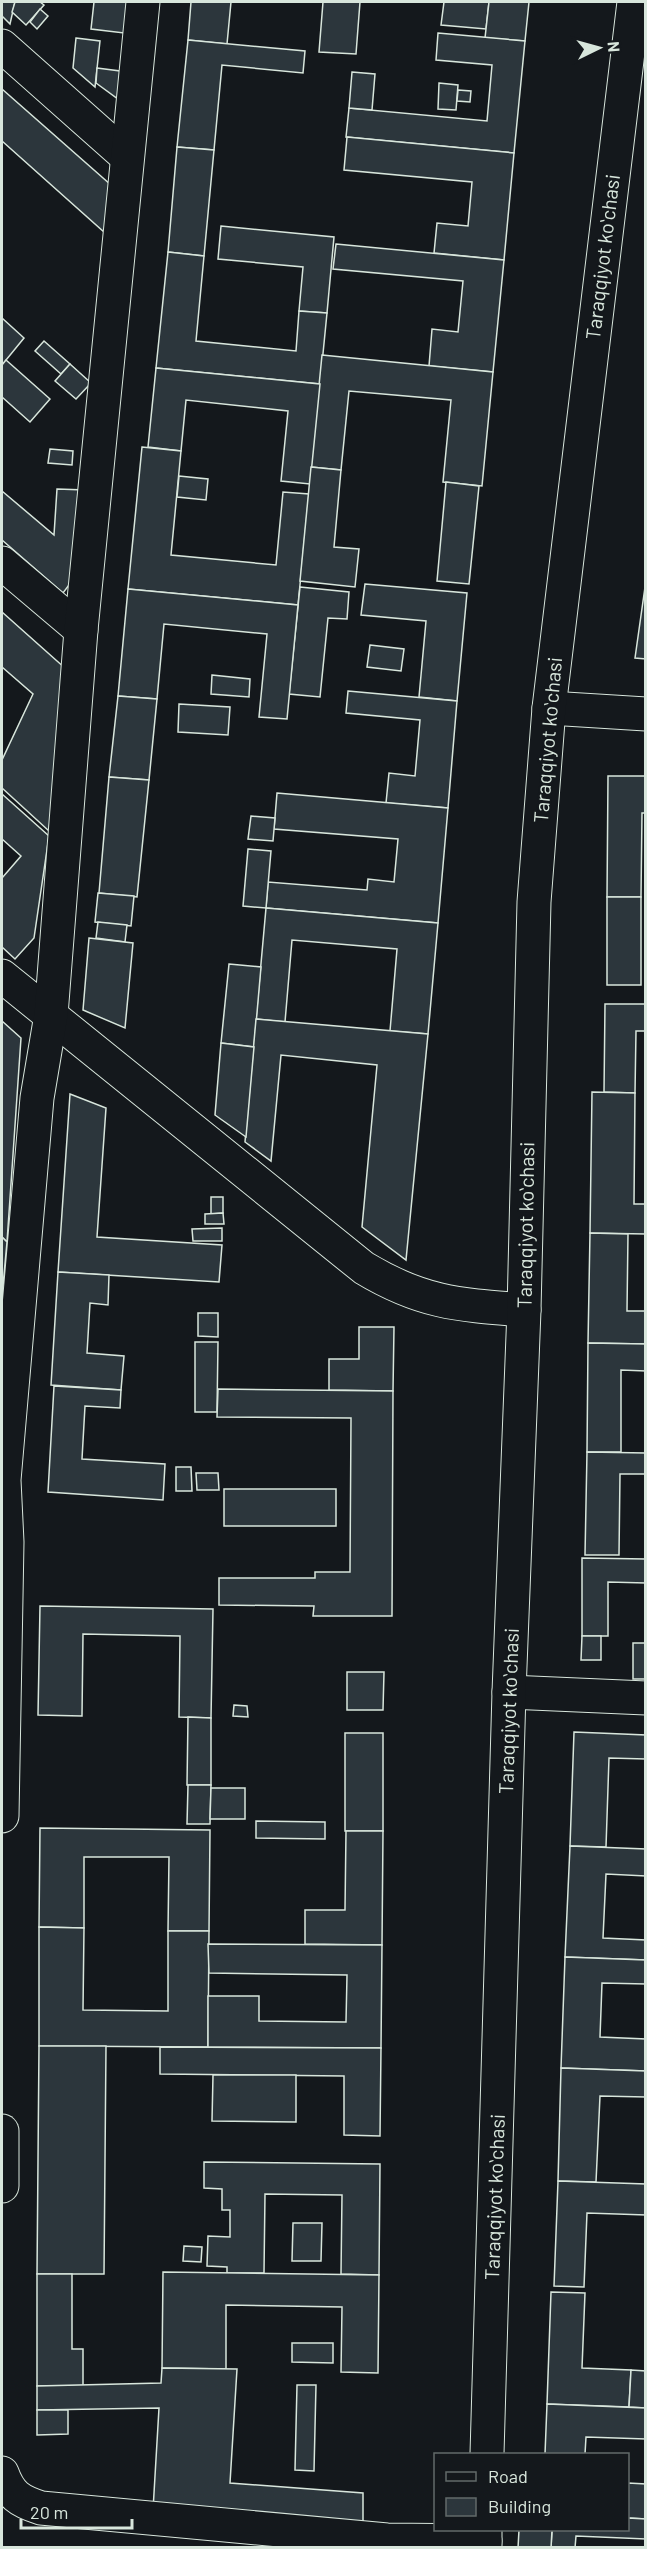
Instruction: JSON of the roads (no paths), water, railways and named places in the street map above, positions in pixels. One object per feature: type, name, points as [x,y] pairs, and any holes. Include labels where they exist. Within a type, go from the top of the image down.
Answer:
[{"type":"street","points":[[2,1816],[7,1542],[3,1479],[36,1098],[51,1014],[81,630],[143,2]]},
{"type":"street","name":"Taraqqiyot koʻchasi","points":[[487,2453],[509,1692],[524,1310],[534,902],[549,708],[634,2]]},
{"type":"street","points":[[2,46],[126,156]]},
{"type":"street","points":[[2,563],[81,630]]},
{"type":"street","points":[[549,708],[645,714]]},
{"type":"street","points":[[2,976],[364,1268],[393,1286],[446,1304],[524,1310]]},
{"type":"street","points":[[509,1692],[645,1698]]},
{"type":"street","points":[[2,2131],[2,2186]]},
{"type":"street","points":[[3,2485],[19,2502],[41,2508],[387,2540],[485,2539]]}]
